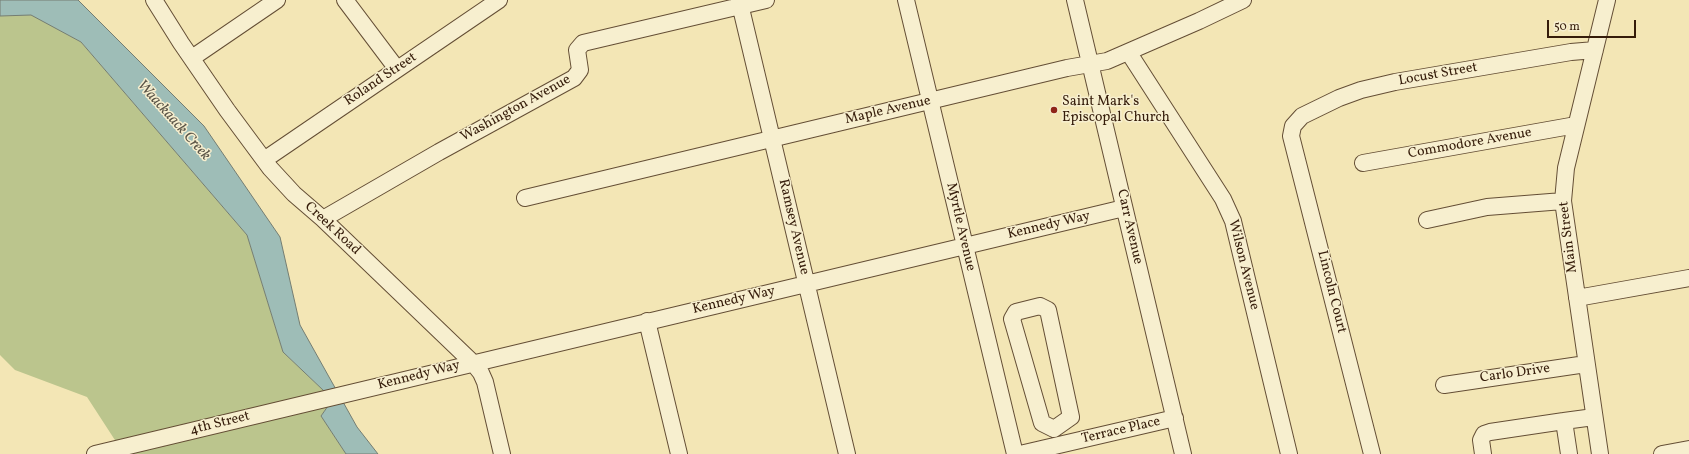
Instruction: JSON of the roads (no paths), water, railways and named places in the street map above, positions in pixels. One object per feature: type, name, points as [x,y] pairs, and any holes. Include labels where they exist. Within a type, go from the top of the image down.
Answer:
[{"type":"street","name":"Creek Road","points":[[154,0],[192,58],[264,160],[282,182],[323,219],[473,363],[481,373],[485,382],[502,454]]},
{"type":"street","points":[[192,58],[277,0]]},
{"type":"street","points":[[345,0],[397,69]]},
{"type":"street","name":"Roland Street","points":[[264,160],[499,0]]},
{"type":"street","name":"Washington Avenue","points":[[323,219],[574,78],[580,70],[577,50],[583,43],[739,3],[766,0]]},
{"type":"street","name":"Myrtle Avenue","points":[[906,0],[1015,454]]},
{"type":"street","name":"Carr Avenue","points":[[1075,0],[1183,454]]},
{"type":"street","name":"Maple Avenue","points":[[525,198],[930,100],[1067,68],[1107,61],[1129,53],[1242,0]]},
{"type":"street","name":"Main Street","points":[[1600,454],[1563,201],[1566,168],[1607,0]]},
{"type":"street","name":"Ramsey Avenue","points":[[739,3],[847,454]]},
{"type":"street","name":"Locust Street","points":[[1292,129],[1297,120],[1302,116],[1339,98],[1361,90],[1395,82],[1572,52],[1595,50]]},
{"type":"street","name":"Wilson Avenue","points":[[1129,53],[1223,199],[1233,221],[1289,454]]},
{"type":"street","name":"Commodore Avenue","points":[[1363,163],[1576,126]]},
{"type":"street","name":"Lincoln Court","points":[[1292,129],[1291,136],[1307,201],[1372,454]]},
{"type":"street","points":[[1427,220],[1487,207],[1563,201]]},
{"type":"street","name":"Kennedy Way","points":[[344,394],[1124,208]]},
{"type":"street","points":[[1577,298],[1689,278]]},
{"type":"street","points":[[1048,426],[1071,417],[1048,310],[1040,306],[1016,312],[1012,319],[1048,426],[1058,446]]},
{"type":"street","points":[[647,321],[679,454]]},
{"type":"street","name":"Carlo Drive","points":[[1444,385],[1586,364]]},
{"type":"street","name":"4th Street","points":[[95,454],[344,394]]},
{"type":"street","points":[[1482,454],[1481,440],[1484,434],[1490,432],[1594,417]]},
{"type":"street","name":"Terrace Place","points":[[1020,454],[1174,418]]},
{"type":"street","points":[[1564,421],[1569,454]]},
{"type":"street","points":[[1662,454],[1689,449]]},
{"type":"water","name":"Waackaack Creek","points":[[0,0],[78,0],[204,126],[280,237],[300,325],[357,427],[378,454],[346,454],[321,416],[328,406],[324,391],[283,352],[247,235],[81,42],[31,15],[0,16]]},
{"type":"place","name":"Saint Mark's Episcopal Church","points":[[1054,110]]}]
